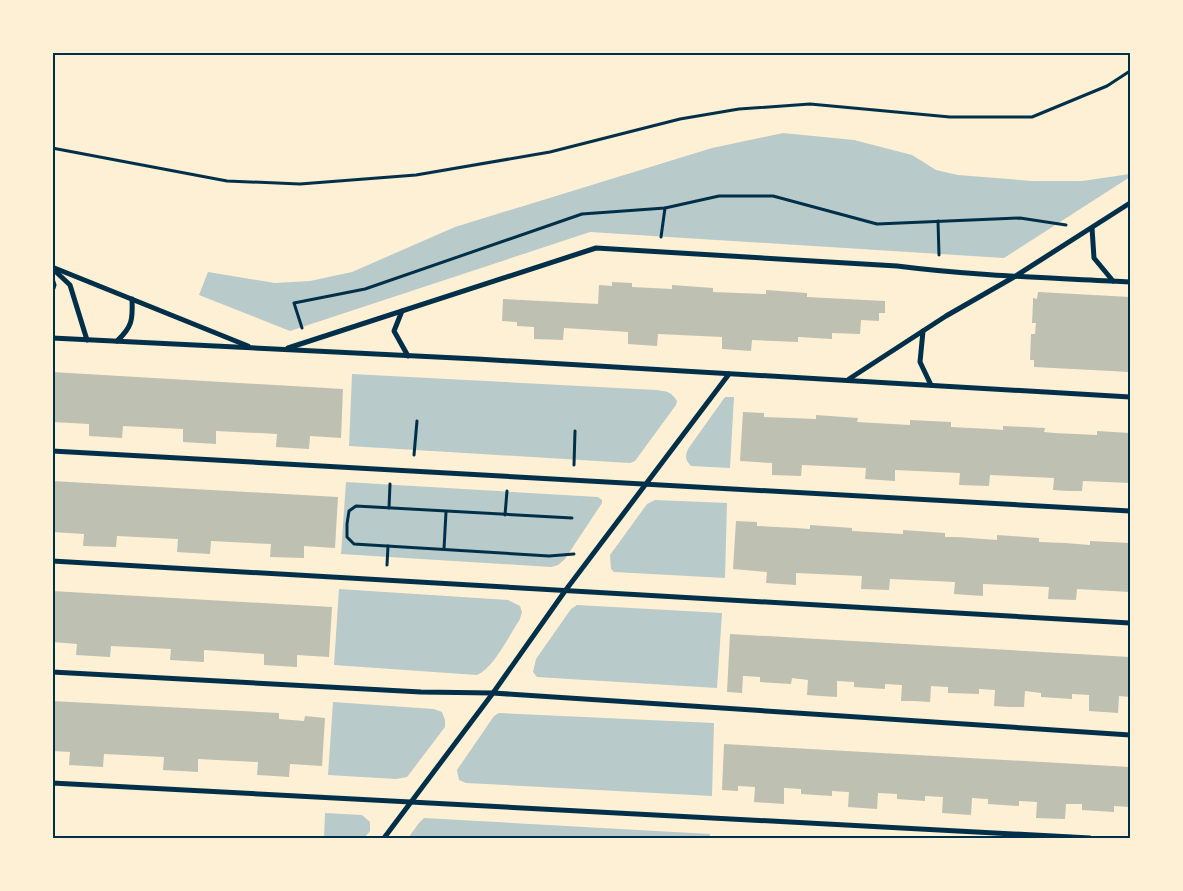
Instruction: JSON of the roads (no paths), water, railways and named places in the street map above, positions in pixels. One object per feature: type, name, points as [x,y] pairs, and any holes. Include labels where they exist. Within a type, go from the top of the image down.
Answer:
[{"type":"street","points":[[848,380],[1130,203]]},
{"type":"street","points":[[1092,228],[1094,258],[1113,281]]},
{"type":"street","points":[[283,349],[596,248],[897,266],[939,272],[1014,277],[1130,282]]},
{"type":"street","points":[[52,268],[253,348]]},
{"type":"street","points":[[52,268],[70,285],[87,340]]},
{"type":"street","points":[[52,280],[52,291]]},
{"type":"street","points":[[117,341],[128,331],[133,316],[132,299]]},
{"type":"street","points":[[402,311],[394,331],[408,356]]},
{"type":"street","points":[[924,331],[920,362],[931,385]]},
{"type":"street","points":[[52,338],[283,349],[1130,397]]},
{"type":"street","points":[[384,838],[729,374]]},
{"type":"street","points":[[52,451],[1130,511]]},
{"type":"street","points":[[52,561],[1130,623]]},
{"type":"street","points":[[52,672],[421,692],[493,693],[1130,735]]},
{"type":"street","points":[[52,783],[1090,838]]}]
